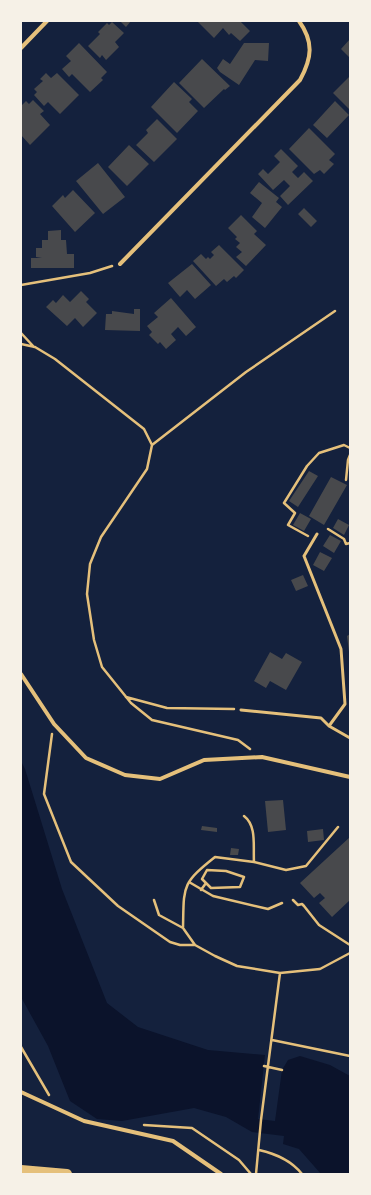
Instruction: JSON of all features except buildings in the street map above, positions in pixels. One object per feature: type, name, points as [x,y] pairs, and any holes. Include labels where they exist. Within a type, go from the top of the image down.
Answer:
[{"type":"main road","points":[[21,1170],[31,1174]]},
{"type":"main road","points":[[21,1170],[66,1174]]},
{"type":"street","points":[[21,48],[47,21]]},
{"type":"street","points":[[120,264],[300,80],[308,66],[310,51],[307,32],[299,21]]},
{"type":"street","points":[[21,674],[54,724],[86,758],[124,775],[160,779],[204,760],[262,757],[350,777]]},
{"type":"street","points":[[21,1092],[84,1121],[173,1141],[221,1174]]},
{"type":"lane","points":[[316,534],[304,556],[341,649],[345,704],[329,726]]},
{"type":"lane","points":[[241,710],[321,718],[329,726],[350,738]]},
{"type":"path","points":[[21,285],[90,273],[120,264]]},
{"type":"path","points":[[152,445],[246,372],[335,311]]},
{"type":"path","points":[[21,333],[35,347],[55,359],[144,429],[152,445],[147,469],[101,537],[90,564],[87,594],[94,640],[102,667],[131,703],[152,720],[238,740],[262,757]]},
{"type":"path","points":[[21,344],[35,347]]},
{"type":"path","points":[[306,535],[288,525],[295,513],[284,503],[307,466],[319,453],[344,445],[350,448]]},
{"type":"path","points":[[346,480],[350,455]]},
{"type":"path","points":[[328,529],[344,539],[346,544],[350,543]]},
{"type":"path","points":[[126,696],[167,708],[241,710]]},
{"type":"path","points":[[54,724],[44,794],[71,862],[118,906],[170,942],[180,945],[195,944]]},
{"type":"path","points":[[244,816],[251,821],[253,830],[254,862]]},
{"type":"path","points":[[183,928],[184,890],[194,874],[215,857],[254,862],[286,870],[306,866],[338,827]]},
{"type":"path","points":[[207,870],[226,871],[244,877],[240,887],[211,888],[206,883],[202,879],[207,870]]},
{"type":"path","points":[[189,882],[213,896],[268,909],[282,903]]},
{"type":"path","points":[[201,890],[206,883]]},
{"type":"path","points":[[154,900],[159,915],[183,928],[195,944],[215,956],[237,966],[280,973],[320,969],[350,953]]},
{"type":"path","points":[[293,900],[298,905],[302,904],[319,925],[350,945]]},
{"type":"path","points":[[256,1174],[261,1120],[280,973]]},
{"type":"path","points":[[272,1040],[350,1056]]},
{"type":"path","points":[[21,1047],[41,1085]]},
{"type":"path","points":[[264,1066],[282,1070]]},
{"type":"path","points":[[259,1150],[276,1154],[289,1162],[302,1174]]},
{"type":"path","points":[[239,1160],[251,1174]]},
{"type":"water","points":[[21,761],[25,769],[62,889],[107,1003],[138,1027],[208,1050],[265,1055],[258,1119],[275,1121],[282,1070],[288,1060],[300,1056],[330,1065],[350,1076],[350,1174],[321,1174],[299,1149],[283,1144],[284,1136],[252,1132],[226,1117],[194,1108],[122,1121],[97,1119],[70,1101],[48,1046],[21,997]]}]
